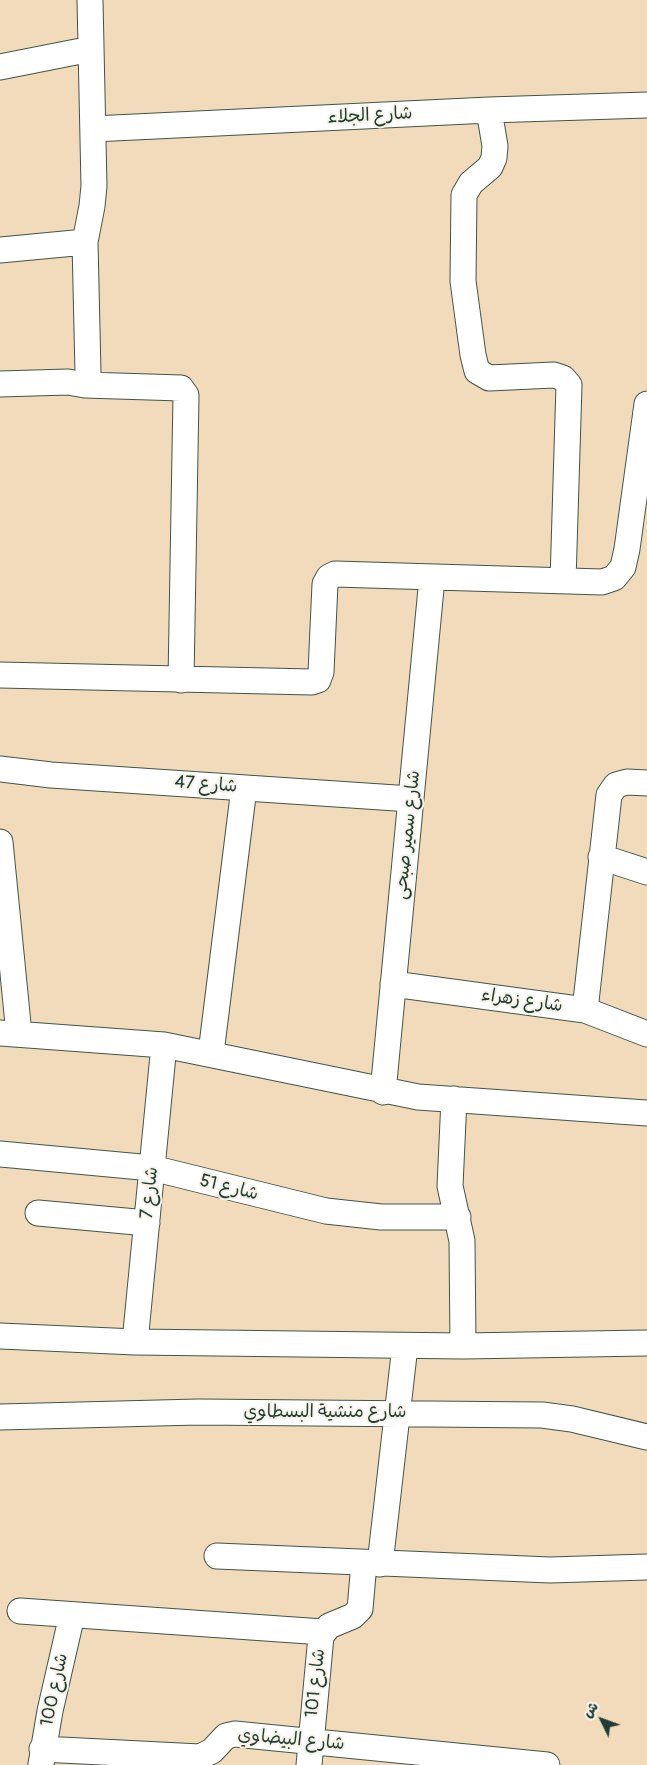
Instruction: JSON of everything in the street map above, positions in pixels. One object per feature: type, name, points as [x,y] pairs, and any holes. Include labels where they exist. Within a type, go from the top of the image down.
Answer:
[{"type":"street","points":[[86,385],[88,374],[85,242],[92,206],[93,129],[90,0]]},
{"type":"street","points":[[0,66],[91,49]]},
{"type":"street","name":"شارع الجلاء","points":[[93,129],[489,110],[647,105]]},
{"type":"street","points":[[489,110],[496,146],[494,158],[490,167],[471,183],[464,195],[463,281],[473,355],[477,371],[489,378],[554,375],[563,378],[569,385],[563,581]]},
{"type":"street","points":[[0,250],[85,242]]},
{"type":"street","points":[[0,384],[68,382],[86,385],[181,388],[186,395],[181,680]]},
{"type":"street","points":[[0,674],[312,682],[318,680],[323,664],[325,592],[329,577],[335,574],[602,582],[614,578],[623,567],[647,404]]},
{"type":"street","name":"شارع سمير صبحى","points":[[383,1092],[432,578]]},
{"type":"street","name":"شارع 47","points":[[0,769],[51,775],[411,800]]},
{"type":"street","points":[[585,1010],[609,795],[616,785],[627,782],[647,783]]},
{"type":"street","points":[[211,1054],[244,788]]},
{"type":"street","points":[[0,842],[10,1033],[164,1045],[383,1092],[418,1097],[647,1113]]},
{"type":"street","points":[[601,857],[647,872]]},
{"type":"street","name":"شارع زهراء","points":[[393,984],[585,1010],[647,1034]]},
{"type":"street","name":"شارع 7","points":[[135,1342],[164,1045]]},
{"type":"street","points":[[454,1099],[450,1186],[462,1242],[463,1346]]},
{"type":"street","name":"شارع 51","points":[[0,1154],[152,1168],[326,1211],[381,1217],[458,1217]]},
{"type":"street","points":[[38,1213],[147,1222]]},
{"type":"street","points":[[0,1336],[135,1342],[404,1346],[647,1343]]},
{"type":"street","points":[[372,1563],[397,1413],[404,1346]]},
{"type":"street","name":"شارع منشية البسطاوي","points":[[0,1417],[198,1412],[542,1415],[572,1419],[647,1437]]},
{"type":"street","points":[[217,1556],[550,1570],[647,1567]]},
{"type":"street","name":"شارع 101","points":[[310,1753],[323,1632],[329,1626],[353,1616],[360,1609],[372,1563]]},
{"type":"street","points":[[20,1611],[323,1632]]},
{"type":"street","name":"شارع 100","points":[[41,1757],[72,1615]]},
{"type":"street","name":"شارع البيضاوي","points":[[41,1757],[200,1757],[212,1751],[226,1736],[235,1734],[310,1753],[547,1765]]}]
